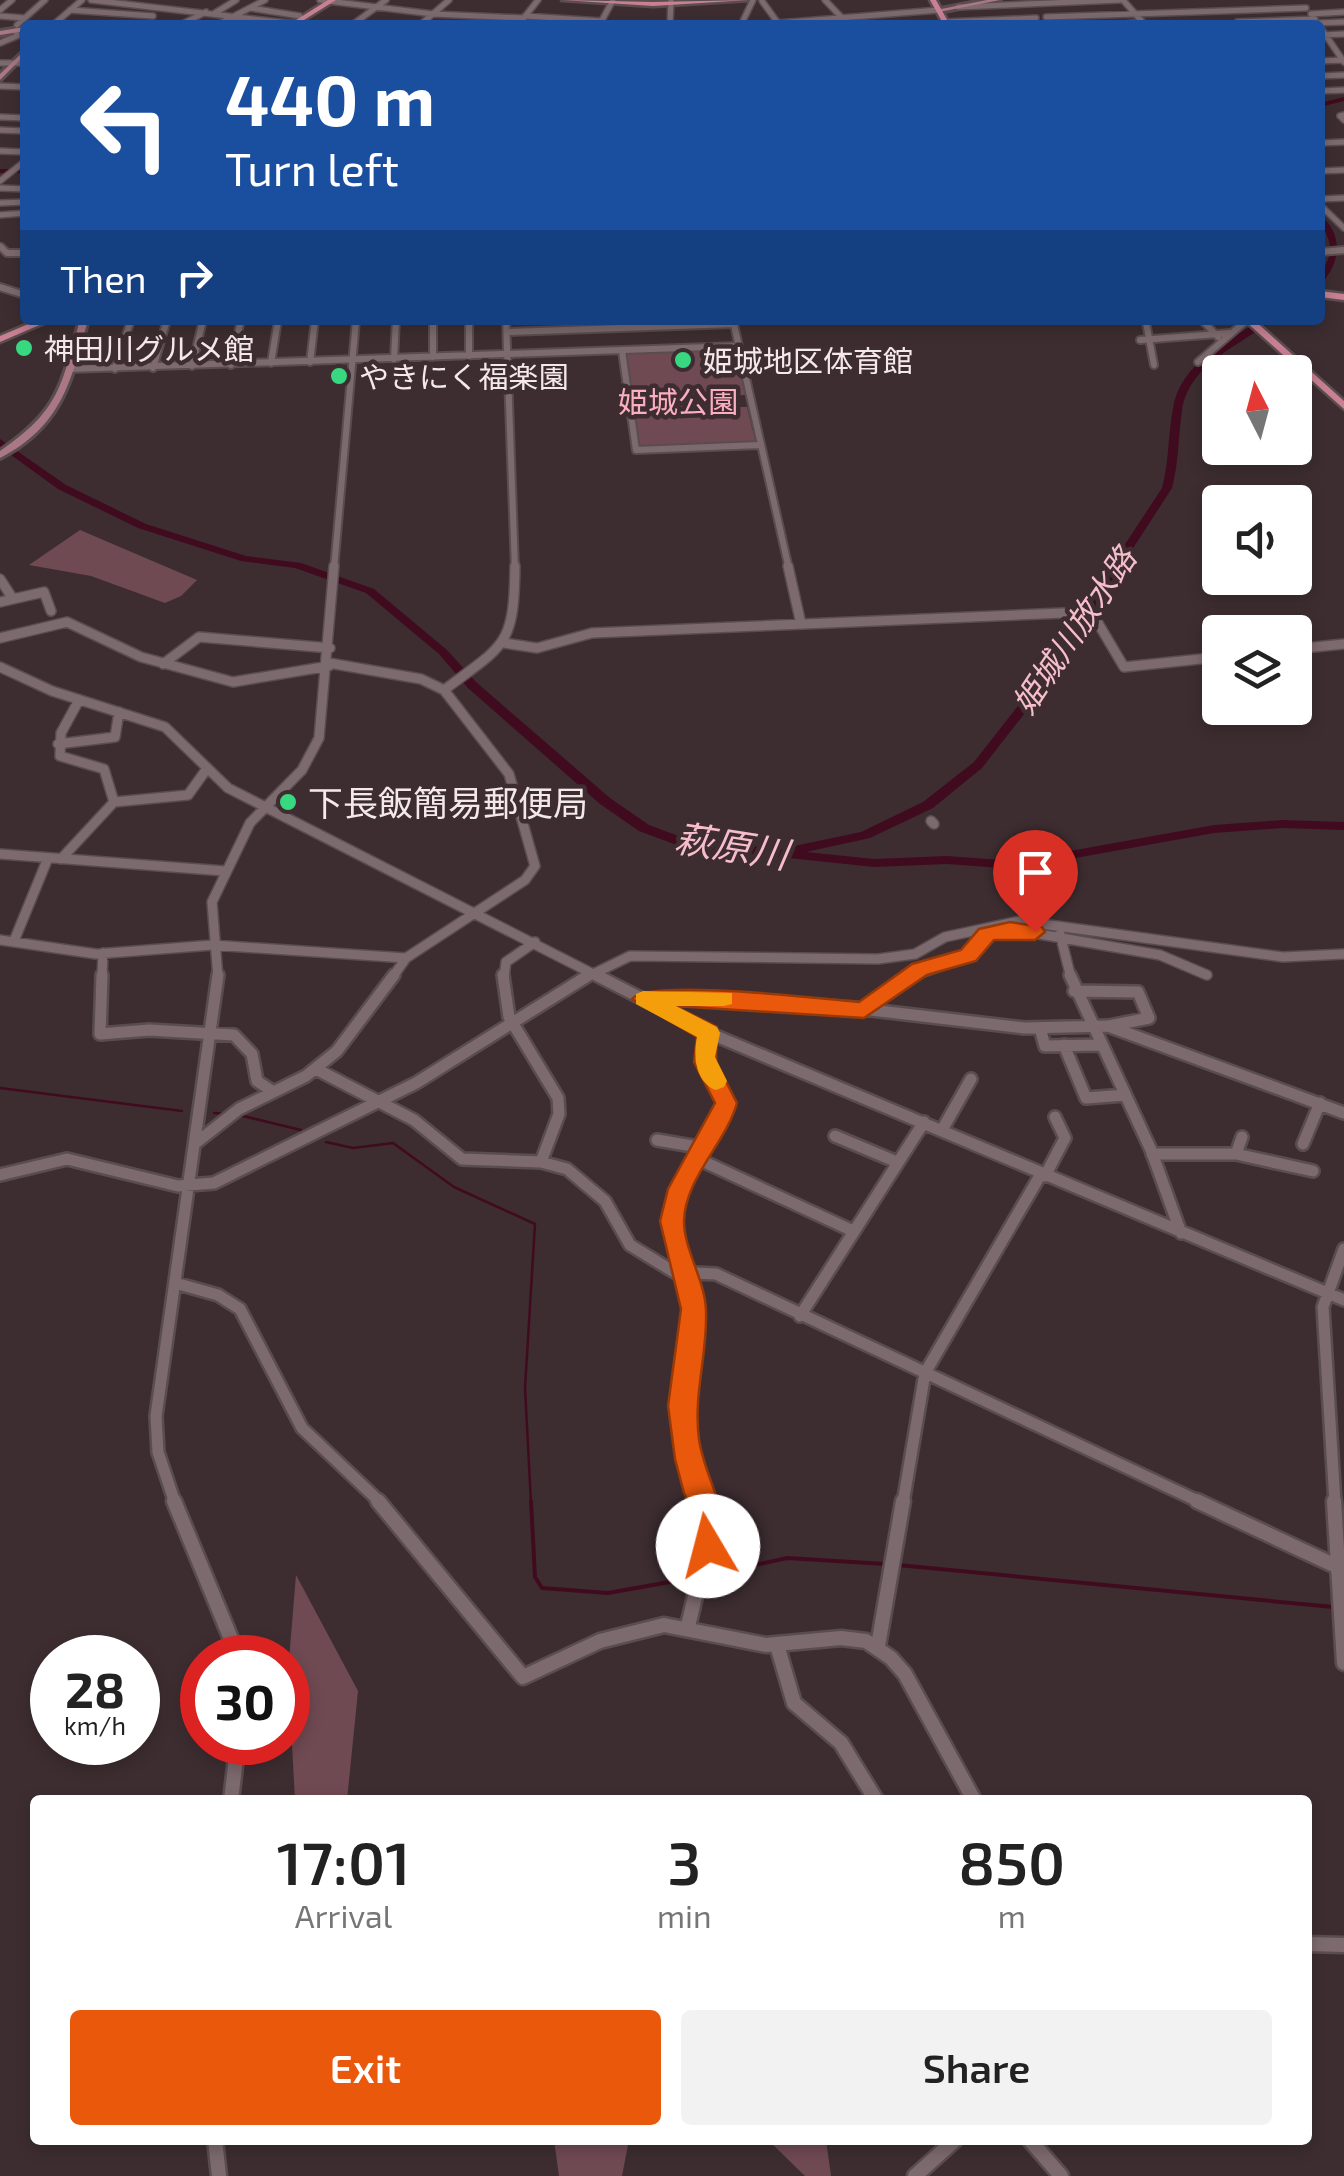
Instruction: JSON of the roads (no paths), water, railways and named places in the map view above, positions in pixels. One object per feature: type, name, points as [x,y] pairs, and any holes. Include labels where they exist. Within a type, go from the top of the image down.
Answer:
[{"type":"highway","points":[[297,20],[327,0]]},
{"type":"highway","points":[[565,0],[749,3]]},
{"type":"highway","points":[[933,0],[944,20]]},
{"type":"highway","points":[[0,338],[33,325]]},
{"type":"highway","points":[[1254,325],[1344,406]]},
{"type":"main road","points":[[939,10],[959,2],[996,0]]},
{"type":"main road","points":[[0,78],[20,58]]},
{"type":"main road","points":[[0,455],[40,428],[58,407],[83,325]]},
{"type":"street","points":[[0,13],[12,0]]},
{"type":"street","points":[[27,20],[45,0]]},
{"type":"street","points":[[59,20],[82,0]]},
{"type":"street","points":[[91,0],[267,20]]},
{"type":"street","points":[[148,20],[172,0]]},
{"type":"street","points":[[215,13],[236,0]]},
{"type":"street","points":[[226,20],[265,0]]},
{"type":"street","points":[[327,0],[433,14],[563,20]]},
{"type":"street","points":[[359,20],[386,0]]},
{"type":"street","points":[[426,20],[449,0]]},
{"type":"street","points":[[523,20],[538,0]]},
{"type":"street","points":[[959,2],[1121,0],[1140,20]]},
{"type":"street","points":[[1184,0],[1192,10]]},
{"type":"street","points":[[1243,0],[1251,9]]},
{"type":"street","points":[[1302,0],[1315,20]]},
{"type":"street","points":[[749,3],[764,4]]},
{"type":"street","points":[[1038,3],[1048,20]]},
{"type":"street","points":[[249,8],[283,20]]},
{"type":"street","points":[[1046,17],[1306,8]]},
{"type":"street","points":[[70,10],[153,16]]},
{"type":"street","points":[[849,20],[939,10]]},
{"type":"street","points":[[190,20],[207,12]]},
{"type":"street","points":[[0,43],[17,36],[20,28]]},
{"type":"street","points":[[1325,39],[1344,61]]},
{"type":"street","points":[[0,63],[20,64]]},
{"type":"street","points":[[0,180],[20,164]]},
{"type":"street","points":[[1325,209],[1344,228]]},
{"type":"street","points":[[16,290],[20,287]]},
{"type":"street","points":[[0,288],[20,292]]},
{"type":"street","points":[[115,370],[129,325]]},
{"type":"street","points":[[153,368],[166,325]]},
{"type":"street","points":[[192,366],[202,325]]},
{"type":"street","points":[[231,364],[239,325]]},
{"type":"street","points":[[271,363],[277,325]]},
{"type":"street","points":[[310,362],[314,325]]},
{"type":"street","points":[[228,1635],[175,1506],[158,1452],[156,1416],[218,978],[210,912],[225,871],[250,824],[314,752],[329,665],[356,325]]},
{"type":"street","points":[[394,358],[396,325]]},
{"type":"street","points":[[432,357],[433,325]]},
{"type":"street","points":[[469,325],[469,356]]},
{"type":"street","points":[[446,688],[503,644],[511,631],[516,570],[506,325]]},
{"type":"street","points":[[507,332],[666,325]]},
{"type":"street","points":[[735,325],[801,624]]},
{"type":"street","points":[[1147,325],[1154,365]]},
{"type":"street","points":[[1206,325],[1223,340]]},
{"type":"street","points":[[1198,362],[1242,325]]},
{"type":"street","points":[[1140,340],[1230,332]]},
{"type":"street","points":[[70,369],[739,346]]},
{"type":"street","points":[[622,350],[636,450],[760,445]]},
{"type":"street","points":[[0,580],[4,578],[13,599]]},
{"type":"street","points":[[0,602],[44,592],[52,611]]},
{"type":"street","points":[[503,644],[515,650],[592,633],[1064,613],[1098,623],[1124,667],[1202,659]]},
{"type":"street","points":[[0,638],[67,622],[92,637],[164,664],[233,682],[329,665],[421,679],[446,688],[508,774],[534,856],[532,873],[480,912],[406,958],[354,1034],[316,1069],[239,1109],[196,1143]]},
{"type":"street","points":[[164,664],[199,637],[330,648]]},
{"type":"street","points":[[1312,647],[1344,644]]},
{"type":"street","points":[[0,667],[79,700],[174,732],[206,770],[228,788],[480,912],[709,1033],[1344,1300]]},
{"type":"street","points":[[79,700],[58,744],[65,760],[96,764],[107,772],[114,802]]},
{"type":"street","points":[[58,744],[115,737],[119,712]]},
{"type":"street","points":[[61,859],[114,802],[188,796],[206,770]]},
{"type":"street","points":[[0,854],[225,871]]},
{"type":"street","points":[[14,941],[48,858]]},
{"type":"street","points":[[0,1175],[45,1161],[81,1160],[188,1190],[232,1176],[380,1102],[614,961],[643,954],[742,959],[898,957],[915,954],[945,937],[1004,924],[1283,958],[1344,954]]},
{"type":"street","points":[[1061,930],[1074,991],[1152,1154],[1181,1233]]},
{"type":"street","points":[[864,1010],[920,969],[969,956],[983,936],[994,931],[1061,930],[1160,954],[1207,975]]},
{"type":"street","points":[[0,940],[102,953],[213,944],[406,958]]},
{"type":"street","points":[[535,942],[506,962],[503,972],[512,1024],[558,1098],[559,1114],[541,1162]]},
{"type":"street","points":[[102,953],[100,1034],[212,1031],[244,1041],[252,1054],[253,1075],[272,1091]]},
{"type":"street","points":[[643,999],[708,997],[1040,1028],[1108,1026],[1149,1018],[1138,992],[1074,991]]},
{"type":"street","points":[[1108,1026],[1344,1113]]},
{"type":"street","points":[[1040,1028],[1045,1046],[1102,1045]]},
{"type":"street","points":[[688,1626],[713,1522],[698,1493],[683,1422],[682,1384],[694,1309],[682,1272],[672,1211],[726,1103],[705,1062],[709,1033]]},
{"type":"street","points":[[1064,1046],[1086,1098],[1125,1095]]},
{"type":"street","points":[[316,1069],[414,1120],[462,1158],[541,1162],[567,1169],[605,1200],[630,1245],[665,1268],[716,1274],[1338,1567]]},
{"type":"street","points":[[942,1130],[971,1079]]},
{"type":"street","points":[[1303,1144],[1320,1103]]},
{"type":"street","points":[[878,1646],[924,1374],[1065,1138],[1055,1116]]},
{"type":"street","points":[[800,1316],[924,1122]]},
{"type":"street","points":[[835,1136],[897,1162]]},
{"type":"street","points":[[1236,1154],[1242,1137]]},
{"type":"street","points":[[657,1140],[704,1148]]},
{"type":"street","points":[[1152,1154],[1236,1154],[1313,1171]]},
{"type":"street","points":[[698,1159],[853,1231]]},
{"type":"street","points":[[1344,1248],[1326,1293],[1344,1662]]},
{"type":"street","points":[[175,1283],[218,1295],[240,1309],[302,1428],[392,1514],[523,1677],[557,1658],[664,1625],[688,1626],[777,1645],[836,1638],[878,1646],[917,1694],[971,1795]]},
{"type":"street","points":[[777,1645],[799,1711],[824,1724],[841,1743],[873,1795]]},
{"type":"street","points":[[232,1795],[235,1765]]},
{"type":"street","points":[[1312,1944],[1344,1945]]},
{"type":"street","points":[[215,2145],[218,2176]]},
{"type":"street","points":[[915,2176],[949,2145]]},
{"type":"street","points":[[1034,2145],[1061,2176]]},
{"type":"waterway","points":[[1325,104],[1344,99]]},
{"type":"waterway","points":[[0,171],[20,171]]},
{"type":"waterway","name":"姫城川放水路","points":[[1325,226],[1334,249],[1325,273]]},
{"type":"waterway","name":"姫城川放水路","points":[[799,849],[865,835],[928,805],[978,765],[1029,700],[1167,488],[1180,395],[1188,381],[1211,357],[1259,325]]},
{"type":"waterway","name":"萩原川","points":[[0,442],[62,487],[142,526],[245,559],[297,565],[370,591],[443,652],[472,685],[605,801],[644,828],[687,844],[874,863],[947,860],[1015,865],[1214,829],[1282,824],[1344,826]]},
{"type":"waterway","points":[[0,1088],[182,1111]]},
{"type":"waterway","points":[[214,1113],[226,1114]]},
{"type":"waterway","points":[[239,1115],[301,1130]]},
{"type":"waterway","points":[[326,1142],[353,1148],[393,1143],[454,1187],[535,1224],[525,1388],[531,1503]]},
{"type":"waterway","points":[[531,1501],[535,1577],[542,1588],[608,1593],[692,1578]]},
{"type":"waterway","points":[[705,1576],[787,1558],[885,1564]]},
{"type":"waterway","points":[[898,1565],[1333,1607]]},
{"type":"place","name":"神田川グルメ館","points":[[24,348]]},
{"type":"place","name":"姫城地区体育館","points":[[683,360]]},
{"type":"place","name":"やきにく福楽園","points":[[339,376]]},
{"type":"place","name":"下長飯簡易郵便局","points":[[288,802]]},
{"type":"park label","name":"姫城公園","points":[[678,401]]}]
